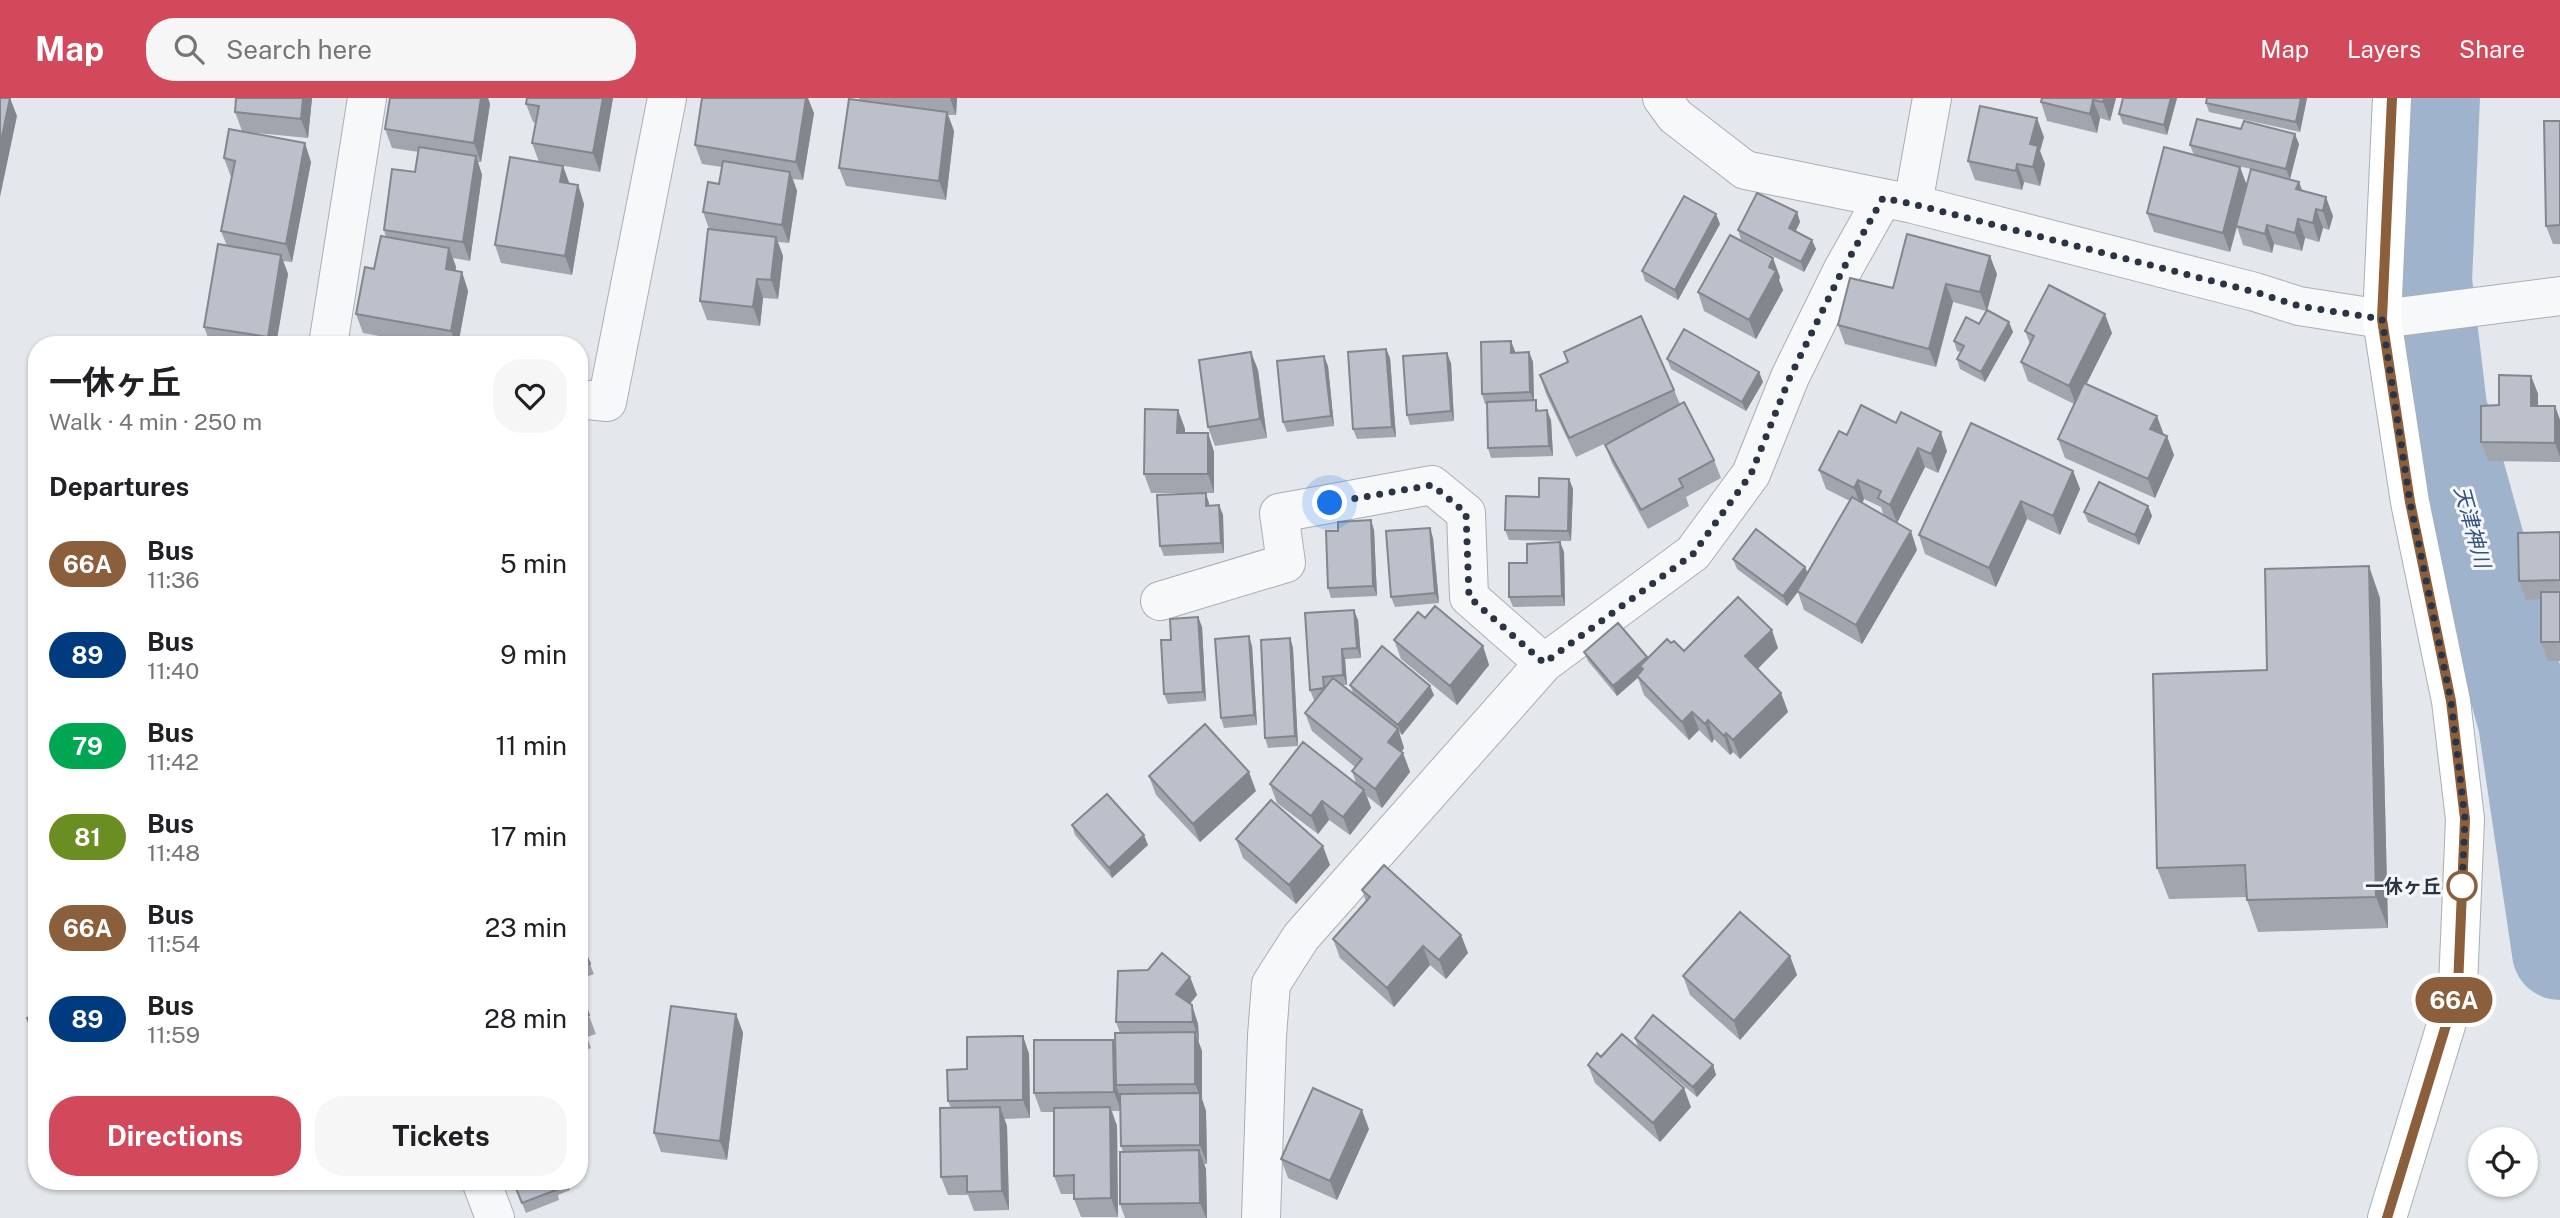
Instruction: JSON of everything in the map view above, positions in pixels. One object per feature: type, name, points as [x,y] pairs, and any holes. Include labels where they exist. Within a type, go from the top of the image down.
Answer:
[{"type":"street","points":[[329,336],[368,98]]},
{"type":"street","points":[[588,400],[607,402],[667,98]]},
{"type":"street","points":[[1662,98],[1675,116],[1745,170],[1898,201],[2255,292],[2299,306],[2382,319],[2560,296]]},
{"type":"street","points":[[1261,1218],[1266,1036],[1271,984],[1301,937],[1544,663],[1693,554],[1751,474],[1796,365],[1842,271],[1898,201],[1932,98]]},
{"type":"street","points":[[2387,1218],[2458,986],[2465,819],[2451,701],[2410,502],[2382,319],[2392,98]]},
{"type":"street","points":[[1160,601],[1286,563],[1279,513],[1432,485],[1466,513],[1469,597],[1544,663]]},
{"type":"street","points":[[484,1190],[495,1218]]},
{"type":"building","points":[[0,98],[10,98],[0,146]]},
{"type":"building","points":[[236,98],[303,98],[301,119],[235,112]]},
{"type":"building","points":[[390,98],[481,98],[474,143],[385,129]]},
{"type":"building","points":[[527,98],[603,98],[593,153],[532,143],[539,106],[526,104]]},
{"type":"building","points":[[702,98],[806,98],[796,162],[695,145]]},
{"type":"building","points":[[2042,98],[2104,98],[2103,102],[2093,100],[2090,114],[2041,102]]},
{"type":"building","points":[[2123,98],[2171,98],[2164,125],[2119,114]]},
{"type":"building","points":[[2207,98],[2301,98],[2296,122],[2206,103]]},
{"type":"building","points":[[849,99],[947,112],[939,181],[839,168]]},
{"type":"building","points":[[1980,106],[2037,118],[2030,144],[2038,146],[2033,167],[2017,164],[2016,171],[1968,161]]},
{"type":"building","points":[[2197,119],[2241,129],[2244,121],[2295,134],[2286,169],[2190,145]]},
{"type":"building","points":[[2544,121],[2560,121],[2560,225],[2546,226]]},
{"type":"building","points":[[229,129],[305,143],[286,244],[221,231],[235,161],[224,158]]},
{"type":"building","points":[[419,147],[476,156],[463,242],[384,230],[392,169],[415,172]]},
{"type":"building","points":[[2164,147],[2240,167],[2223,233],[2147,213]]},
{"type":"building","points":[[510,157],[563,166],[560,182],[578,185],[565,256],[495,245]]},
{"type":"building","points":[[723,161],[790,172],[782,225],[703,212],[708,182],[719,184]]},
{"type":"building","points":[[2251,169],[2299,182],[2296,189],[2326,197],[2323,211],[2316,209],[2313,223],[2298,219],[2295,233],[2267,225],[2265,234],[2236,226]]},
{"type":"building","points":[[1757,193],[1797,212],[1789,228],[1812,240],[1801,262],[1738,230]]},
{"type":"building","points":[[1684,196],[1716,214],[1675,290],[1642,271]]},
{"type":"building","points":[[708,229],[776,237],[771,280],[757,279],[753,307],[700,301]]},
{"type":"building","points":[[1907,234],[1990,256],[1980,292],[1946,284],[1929,349],[1838,325],[1850,278],[1893,288]]},
{"type":"building","points":[[1730,235],[1773,258],[1769,267],[1776,271],[1749,320],[1698,292]]},
{"type":"building","points":[[381,236],[449,248],[446,269],[462,272],[451,331],[356,314],[365,267],[374,269]]},
{"type":"building","points":[[218,244],[281,255],[268,336],[204,327]]},
{"type":"building","points":[[2049,285],[2105,314],[2069,386],[2021,362],[2034,336],[2025,331]]},
{"type":"building","points":[[1987,310],[2009,322],[1981,372],[1957,359],[1964,346],[1954,341],[1966,317],[1979,324]]},
{"type":"building","points":[[1641,316],[1674,390],[1569,438],[1540,375],[1568,362],[1564,352]]},
{"type":"building","points":[[1684,329],[1759,372],[1742,402],[1667,359]]},
{"type":"building","points":[[1511,341],[1511,353],[1529,352],[1530,392],[1482,394],[1481,342]]},
{"type":"building","points":[[1386,349],[1392,427],[1353,429],[1348,352]]},
{"type":"building","points":[[1251,352],[1260,419],[1208,427],[1199,360]]},
{"type":"building","points":[[1447,353],[1451,411],[1407,415],[1403,356]]},
{"type":"building","points":[[1324,356],[1331,416],[1283,422],[1277,361]]},
{"type":"building","points":[[2499,375],[2531,376],[2531,406],[2555,406],[2555,443],[2481,442],[2481,406],[2499,405]]},
{"type":"building","points":[[2084,383],[2157,416],[2150,429],[2167,436],[2148,479],[2058,439]]},
{"type":"building","points":[[1536,400],[1536,411],[1547,410],[1549,446],[1488,448],[1487,402]]},
{"type":"building","points":[[1684,402],[1714,460],[1679,479],[1683,487],[1641,510],[1605,445]]},
{"type":"building","points":[[1861,405],[1896,423],[1901,412],[1941,432],[1931,454],[1918,448],[1890,505],[1878,498],[1881,491],[1858,480],[1854,488],[1819,470],[1839,431],[1847,435]]},
{"type":"building","points":[[1145,409],[1178,410],[1177,433],[1208,433],[1208,474],[1144,474]]},
{"type":"building","points":[[1971,423],[2073,471],[2053,516],[2021,501],[1989,568],[1919,535]]},
{"type":"building","points":[[1539,478],[1569,479],[1568,531],[1505,530],[1506,496],[1539,497]]},
{"type":"building","points":[[2099,482],[2148,506],[2135,535],[2084,512]]},
{"type":"building","points":[[1206,493],[1206,506],[1219,505],[1221,543],[1160,546],[1157,495]]},
{"type":"building","points":[[1852,497],[1911,531],[1856,625],[1797,591]]},
{"type":"building","points":[[1371,520],[1373,586],[1328,588],[1326,531],[1338,531],[1338,522]]},
{"type":"building","points":[[1430,528],[1435,593],[1391,597],[1386,531]]},
{"type":"building","points":[[1756,529],[1805,567],[1783,596],[1733,559]]},
{"type":"building","points":[[2560,532],[2560,580],[2519,581],[2518,533]]},
{"type":"building","points":[[1560,542],[1562,596],[1509,597],[1509,563],[1527,563],[1527,544]]},
{"type":"building","points":[[2369,566],[2376,897],[2247,900],[2245,865],[2157,868],[2153,674],[2267,670],[2265,569]]},
{"type":"building","points":[[2541,592],[2560,592],[2560,642],[2541,642]]},
{"type":"building","points":[[1738,597],[1772,630],[1745,656],[1781,693],[1733,740],[1726,733],[1724,736],[1708,720],[1705,724],[1692,712],[1682,722],[1637,676],[1643,669],[1640,666],[1667,639],[1671,643],[1674,641],[1684,651]]},
{"type":"building","points":[[1435,606],[1483,646],[1450,686],[1394,640],[1418,612],[1425,618]]},
{"type":"building","points":[[1354,610],[1357,648],[1342,649],[1343,675],[1323,677],[1324,688],[1310,690],[1305,613]]},
{"type":"building","points":[[1198,617],[1203,692],[1164,694],[1161,640],[1171,640],[1170,619]]},
{"type":"building","points":[[1618,623],[1647,657],[1613,686],[1584,652]]},
{"type":"building","points":[[1249,636],[1254,715],[1221,718],[1215,639]]},
{"type":"building","points":[[1290,638],[1295,736],[1265,738],[1261,640]]},
{"type":"building","points":[[1382,646],[1430,686],[1398,725],[1350,685]]},
{"type":"building","points":[[1333,678],[1398,729],[1388,742],[1403,753],[1375,789],[1352,771],[1362,759],[1305,713]]},
{"type":"building","points":[[1205,724],[1249,772],[1193,824],[1149,776]]},
{"type":"building","points":[[1303,742],[1364,790],[1343,817],[1322,801],[1311,816],[1270,784]]},
{"type":"building","points":[[1107,794],[1144,835],[1109,868],[1072,825]]},
{"type":"building","points":[[1271,800],[1323,846],[1289,885],[1236,839]]},
{"type":"building","points":[[1384,865],[1461,935],[1439,960],[1423,946],[1387,988],[1333,939],[1370,897],[1362,890]]},
{"type":"building","points":[[1740,912],[1790,956],[1734,1021],[1683,976]]},
{"type":"building","points":[[1162,953],[1190,977],[1176,994],[1192,1005],[1193,1022],[1116,1022],[1118,971],[1148,970]]},
{"type":"building","points":[[671,1006],[736,1014],[720,1141],[654,1133]]},
{"type":"building","points":[[1653,1015],[1713,1065],[1693,1087],[1635,1038]]},
{"type":"building","points":[[1195,1032],[1195,1084],[1116,1085],[1115,1033]]},
{"type":"building","points":[[1622,1034],[1684,1088],[1653,1123],[1588,1065],[1597,1053],[1601,1057]]},
{"type":"building","points":[[1023,1036],[1023,1100],[948,1101],[947,1070],[967,1069],[967,1037]]},
{"type":"building","points":[[1034,1040],[1113,1040],[1114,1092],[1034,1093]]},
{"type":"building","points":[[1313,1088],[1362,1110],[1330,1181],[1281,1159]]},
{"type":"building","points":[[1200,1093],[1200,1145],[1121,1146],[1120,1094]]},
{"type":"building","points":[[1000,1107],[1002,1191],[967,1192],[967,1176],[941,1177],[940,1108]]},
{"type":"building","points":[[1110,1107],[1111,1198],[1074,1199],[1074,1175],[1054,1176],[1054,1108]]},
{"type":"building","points":[[1199,1150],[1200,1203],[1120,1204],[1120,1152]]},
{"type":"building","points":[[517,1190],[556,1190],[522,1203]]},
{"type":"waterway","name":"天津神川","points":[[2432,98],[2424,281],[2439,408],[2526,722],[2560,952]]},
{"type":"bus line","name":"66A","points":[[2387,1218],[2458,986],[2465,819],[2451,701],[2410,502],[2382,319],[2392,98]]},
{"type":"place","name":"一休ヶ丘","points":[[2462,886]]},
{"type":"route","points":[[1330,503],[1432,485],[1466,513],[1469,597],[1544,663],[1693,554],[1751,474],[1790,377],[1842,271],[1883,198],[2202,278],[2299,306],[2382,319],[2410,502],[2451,701],[2465,819],[2462,886]]}]
